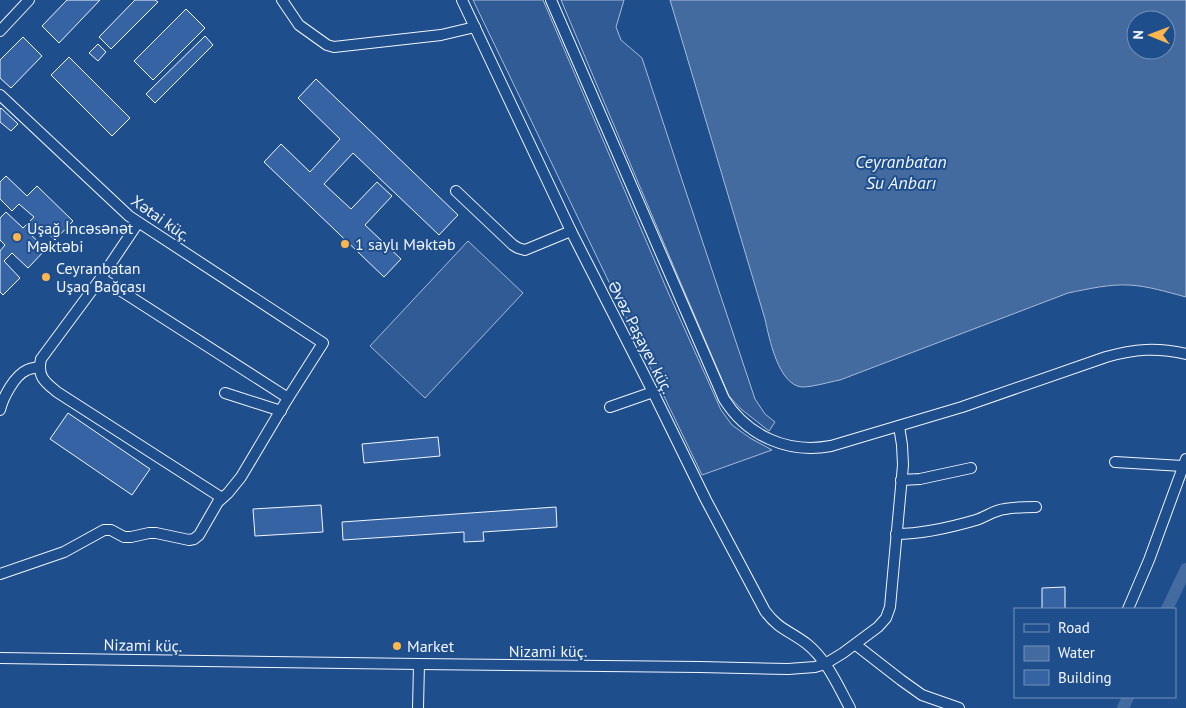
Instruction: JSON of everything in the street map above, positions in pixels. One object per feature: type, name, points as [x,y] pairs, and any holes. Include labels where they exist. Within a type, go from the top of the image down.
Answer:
[{"type":"street","points":[[0,31],[29,0]]},
{"type":"street","points":[[282,0],[299,25],[327,45],[334,47],[441,35],[475,27]]},
{"type":"street","name":"Əvəz Paşayev küç.","points":[[462,0],[570,232],[653,392],[706,500],[765,610],[770,618],[781,628],[807,644],[825,664],[850,708]]},
{"type":"street","points":[[552,0],[724,399],[741,421],[768,439],[806,449],[831,446],[962,407],[1106,356],[1142,349],[1161,349],[1186,354]]},
{"type":"street","name":"Xətai küç.","points":[[0,95],[138,223],[323,343],[288,398]]},
{"type":"street","points":[[456,191],[518,248],[525,250],[570,232]]},
{"type":"street","points":[[138,223],[102,278],[41,359],[40,375],[57,392],[222,498]]},
{"type":"street","points":[[0,574],[64,552],[104,530],[111,530],[124,537],[156,533],[189,540],[194,539],[214,508],[241,476],[288,398],[102,278]]},
{"type":"street","points":[[0,410],[5,395],[19,376],[25,371],[39,367]]},
{"type":"street","points":[[610,407],[653,392]]},
{"type":"street","points":[[225,394],[280,411]]},
{"type":"street","name":"Nizami küç.","points":[[0,658],[681,666],[788,669],[815,667],[825,664],[856,645],[878,627],[886,618],[890,608],[903,464],[899,426]]},
{"type":"street","points":[[1115,462],[1185,463],[1149,560],[1128,608]]},
{"type":"street","points":[[901,480],[920,479],[971,468]]},
{"type":"street","points":[[896,534],[948,527],[974,521],[1005,509],[1036,507]]},
{"type":"street","points":[[856,645],[922,694],[959,708]]},
{"type":"street","points":[[418,708],[419,664]]},
{"type":"shaded area","points":[[473,0],[543,0],[668,292],[721,410],[732,425],[772,450],[702,475]]},
{"type":"shaded area","points":[[561,0],[624,0],[616,27],[621,40],[642,58],[755,399],[765,414],[775,422],[769,431],[741,409],[729,396]]},
{"type":"shaded area","points":[[468,241],[523,293],[425,398],[370,346]]},
{"type":"water","name":"Ceyranbatan Su Anbarı","points":[[670,0],[1186,0],[1186,297],[1129,285],[1106,286],[1068,293],[840,380],[806,387],[794,384],[787,378],[772,348]]},
{"type":"building","points":[[67,0],[100,0],[59,43],[42,26]]},
{"type":"building","points":[[135,0],[155,0],[158,2],[111,49],[99,37]]},
{"type":"building","points":[[186,9],[205,28],[153,80],[134,61]]},
{"type":"building","points":[[205,36],[213,45],[155,103],[146,94]]},
{"type":"building","points":[[23,37],[42,56],[11,88],[0,78],[0,60]]},
{"type":"building","points":[[98,44],[106,52],[98,61],[89,53]]},
{"type":"building","points":[[69,57],[130,118],[112,136],[51,75]]},
{"type":"building","points":[[316,79],[458,215],[439,235],[353,153],[324,184],[351,209],[377,182],[392,196],[365,225],[401,259],[384,277],[264,162],[281,144],[310,172],[340,139],[298,98]]},
{"type":"building","points":[[1,108],[18,124],[11,131],[0,122]]},
{"type":"building","name":"Uşağ İncəsənət Məktəbi","points":[[6,176],[27,196],[37,186],[73,221],[55,240],[39,225],[30,234],[46,249],[28,268],[12,253],[4,261],[20,278],[3,295],[0,292],[0,251],[5,245],[0,240],[0,218],[6,212],[23,228],[34,217],[19,204],[12,211],[0,199],[0,182]]},
{"type":"building","points":[[68,413],[150,469],[132,495],[50,439]]},
{"type":"building","points":[[438,437],[440,456],[364,463],[362,444]]},
{"type":"building","points":[[321,505],[323,532],[255,536],[253,509]]},
{"type":"building","points":[[556,507],[557,527],[483,532],[484,541],[464,542],[464,532],[343,540],[342,522]]},
{"type":"building","points":[[1065,587],[1065,608],[1042,608],[1042,588]]},
{"type":"waterway","points":[[1167,608],[1186,569]]},
{"type":"waterway","points":[[1123,708],[1128,698]]},
{"type":"place","name":"Uşağ İncəsənət Məktəbi","points":[[17,237]]},
{"type":"place","name":"1 saylı Məktəb","points":[[345,244]]},
{"type":"place","name":"Ceyranbatan Uşaq Bağçası","points":[[46,277]]},
{"type":"place","name":"Market","points":[[397,646]]}]
